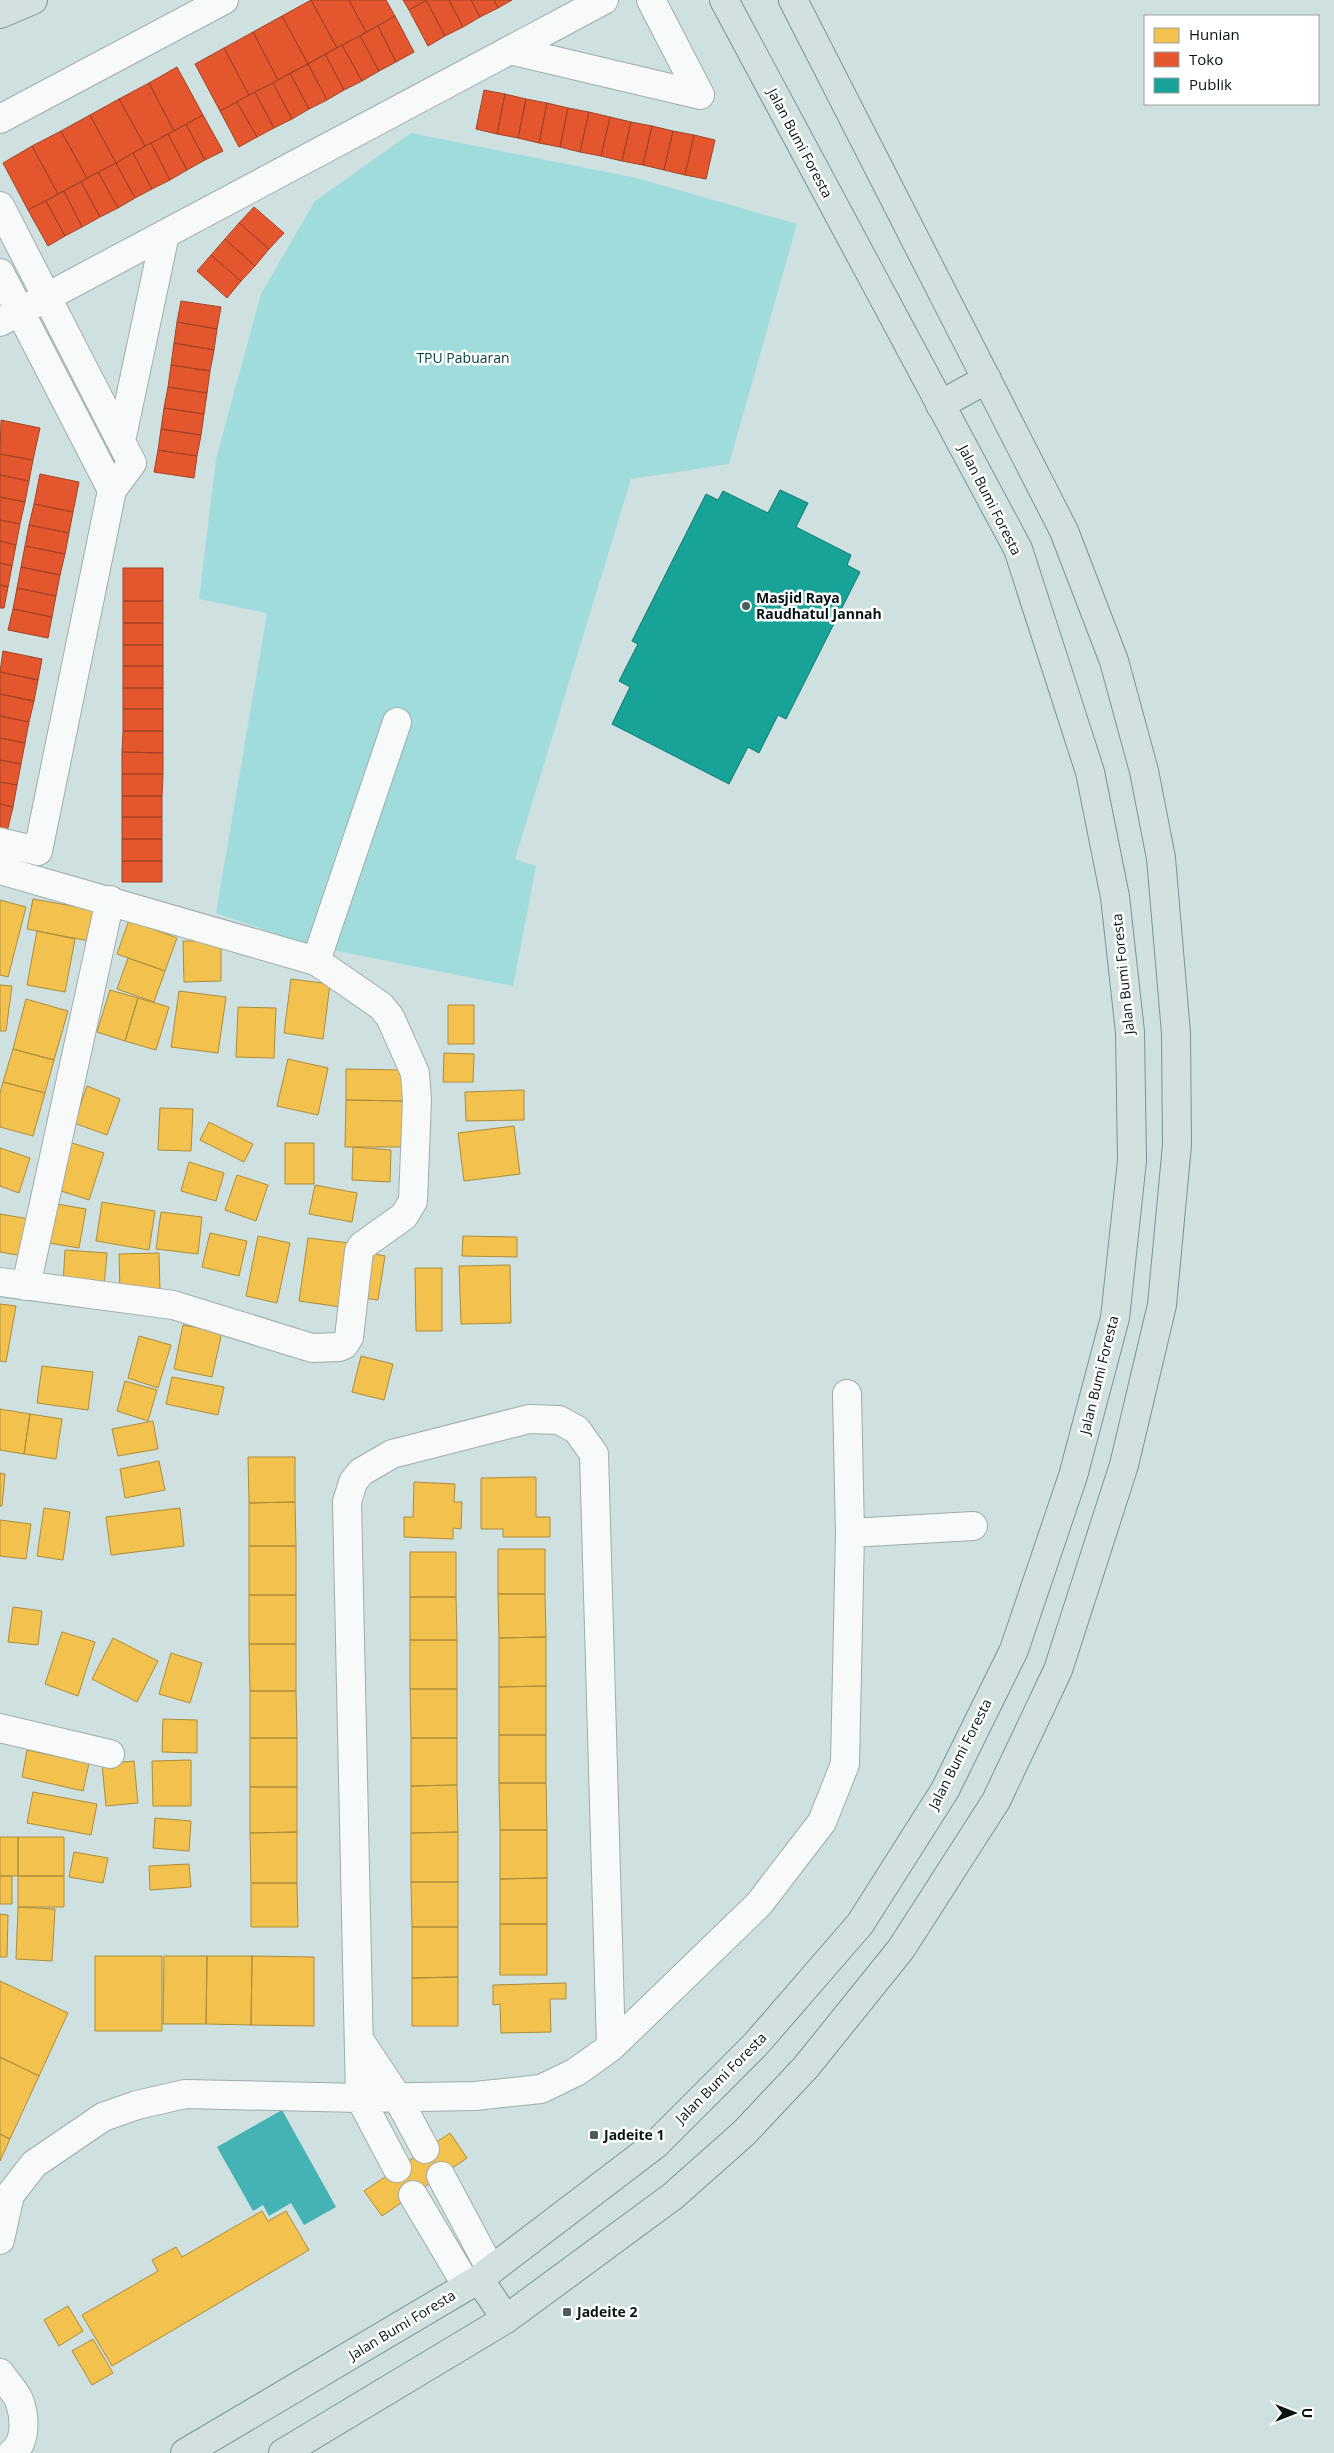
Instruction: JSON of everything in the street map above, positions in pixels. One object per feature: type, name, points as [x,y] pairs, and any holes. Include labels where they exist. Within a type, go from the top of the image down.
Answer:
[{"type":"main road","points":[[0,14],[33,0]]},
{"type":"main road","name":"Jalan Bumi Foresta","points":[[185,2453],[479,2279],[656,2144],[756,2044],[860,1924],[945,1790],[1014,1650],[1073,1476],[1115,1318],[1132,1161],[1130,1032],[1115,897],[1090,772],[1018,549],[724,0]]},
{"type":"main road","points":[[282,2453],[506,2319],[673,2196],[744,2133],[806,2067],[901,1949],[996,1801],[1058,1670],[1124,1465],[1162,1305],[1177,1145],[1176,1033],[1161,858],[1144,771],[1114,661],[1064,530],[793,0]]},
{"type":"main road","points":[[940,405],[987,379]]},
{"type":"main road","points":[[479,2279],[506,2319]]},
{"type":"street","points":[[0,119],[224,0]]},
{"type":"street","points":[[10,317],[604,0]]},
{"type":"street","points":[[510,50],[700,95],[651,0]]},
{"type":"street","points":[[0,206],[132,463],[112,490],[38,851],[0,842]]},
{"type":"street","points":[[121,441],[165,234]]},
{"type":"street","points":[[0,273],[10,317],[112,490]]},
{"type":"street","points":[[316,961],[397,722]]},
{"type":"street","points":[[0,870],[110,900],[316,961],[386,1011],[415,1073],[417,1100],[413,1201],[404,1216],[362,1246],[359,1251],[349,1337],[339,1347],[312,1348],[173,1305],[13,1284],[110,900]]},
{"type":"street","points":[[0,2236],[10,2195],[34,2164],[104,2118],[128,2108],[185,2094],[360,2098],[396,2095],[475,2096],[541,2089],[576,2072],[611,2047],[759,1904],[822,1822],[846,1764],[850,1533],[847,1394]]},
{"type":"street","points":[[397,2168],[360,2098],[347,1502],[353,1482],[361,1472],[392,1454],[529,1419],[559,1420],[577,1430],[594,1454],[611,2047]]},
{"type":"street","points":[[850,1533],[973,1526]]},
{"type":"street","points":[[0,1728],[110,1754]]},
{"type":"street","points":[[360,2041],[396,2095],[425,2149]]},
{"type":"street","points":[[441,2176],[479,2279]]},
{"type":"street","points":[[413,2195],[479,2279]]},
{"type":"street","points":[[0,2373],[18,2399],[24,2416],[23,2435],[12,2453]]},
{"type":"green space","name":"TPU Pabuaran","points":[[411,133],[637,178],[797,224],[729,464],[631,479],[515,859],[536,866],[513,986],[307,945],[216,913],[267,613],[199,599],[216,459],[261,294],[315,201]]},
{"type":"shaded area","points":[[282,2110],[336,2207],[304,2225],[291,2203],[269,2216],[263,2205],[253,2211],[217,2147]]},
{"type":"building: Hunian","points":[[33,899],[95,910],[89,941],[27,929]]},
{"type":"building: Hunian","points":[[0,900],[26,907],[8,977],[0,975]]},
{"type":"building: Hunian","points":[[129,920],[177,938],[165,971],[117,954]]},
{"type":"building: Hunian","points":[[37,931],[75,939],[65,992],[27,985]]},
{"type":"building: Hunian","points":[[183,941],[221,941],[221,981],[184,982]]},
{"type":"building: Hunian","points":[[128,958],[165,971],[154,1002],[117,989]]},
{"type":"building: Hunian","points":[[291,979],[330,984],[323,1039],[284,1033]]},
{"type":"building: Hunian","points":[[0,985],[12,986],[6,1031],[0,1031]]},
{"type":"building: Hunian","points":[[110,990],[138,998],[125,1041],[97,1032]]},
{"type":"building: Hunian","points":[[179,991],[226,997],[218,1053],[171,1047]]},
{"type":"building: Hunian","points":[[138,998],[169,1007],[156,1050],[125,1041]]},
{"type":"building: Hunian","points":[[26,999],[68,1011],[54,1060],[13,1049]]},
{"type":"building: Hunian","points":[[448,1005],[474,1005],[474,1044],[448,1044]]},
{"type":"building: Hunian","points":[[238,1007],[276,1008],[274,1058],[236,1057]]},
{"type":"building: Hunian","points":[[13,1049],[54,1060],[45,1093],[3,1082]]},
{"type":"building: Hunian","points":[[444,1053],[474,1054],[473,1082],[443,1082]]},
{"type":"building: Hunian","points":[[288,1059],[328,1068],[318,1115],[277,1106]]},
{"type":"building: Hunian","points":[[346,1069],[404,1070],[404,1101],[346,1100]]},
{"type":"building: Hunian","points":[[3,1082],[45,1093],[33,1136],[0,1127],[0,1093]]},
{"type":"building: Hunian","points":[[87,1086],[120,1099],[107,1135],[74,1123]]},
{"type":"building: Hunian","points":[[524,1090],[524,1120],[466,1121],[465,1092]]},
{"type":"building: Hunian","points":[[346,1100],[404,1101],[403,1147],[345,1147]]},
{"type":"building: Hunian","points":[[160,1108],[193,1109],[191,1151],[158,1150]]},
{"type":"building: Hunian","points":[[209,1122],[253,1144],[244,1162],[200,1140]]},
{"type":"building: Hunian","points":[[514,1126],[520,1174],[464,1181],[458,1133]]},
{"type":"building: Hunian","points":[[69,1142],[104,1153],[89,1200],[55,1189]]},
{"type":"building: Hunian","points":[[285,1143],[314,1143],[314,1184],[285,1184]]},
{"type":"building: Hunian","points":[[353,1147],[391,1150],[390,1182],[352,1180]]},
{"type":"building: Hunian","points":[[0,1148],[30,1158],[19,1193],[0,1186]]},
{"type":"building: Hunian","points":[[189,1162],[224,1173],[216,1201],[181,1191]]},
{"type":"building: Hunian","points":[[237,1175],[268,1185],[256,1221],[225,1210]]},
{"type":"building: Hunian","points":[[315,1185],[357,1193],[352,1222],[309,1214]]},
{"type":"building: Hunian","points":[[102,1202],[155,1211],[149,1250],[96,1241]]},
{"type":"building: Hunian","points":[[57,1204],[86,1209],[79,1248],[49,1243]]},
{"type":"building: Hunian","points":[[161,1212],[202,1217],[198,1254],[156,1249]]},
{"type":"building: Hunian","points":[[0,1214],[35,1220],[29,1257],[0,1252]]},
{"type":"building: Hunian","points":[[210,1233],[247,1241],[239,1276],[202,1267]]},
{"type":"building: Hunian","points":[[258,1236],[290,1243],[277,1303],[246,1296]]},
{"type":"building: Hunian","points":[[463,1236],[517,1237],[517,1257],[462,1256]]},
{"type":"building: Hunian","points":[[308,1238],[349,1243],[341,1307],[299,1301]]},
{"type":"building: Hunian","points":[[65,1250],[107,1253],[104,1286],[63,1284]]},
{"type":"building: Hunian","points":[[364,1252],[385,1256],[378,1300],[356,1297]]},
{"type":"building: Hunian","points":[[159,1253],[160,1293],[120,1294],[119,1254]]},
{"type":"building: Hunian","points":[[510,1265],[511,1323],[461,1324],[459,1266]]},
{"type":"building: Hunian","points":[[415,1268],[442,1268],[442,1331],[416,1331]]},
{"type":"building: Hunian","points":[[0,1304],[16,1306],[6,1362],[0,1361]]},
{"type":"building: Hunian","points":[[183,1325],[222,1332],[212,1377],[174,1369]]},
{"type":"building: Hunian","points":[[139,1336],[171,1345],[158,1388],[128,1378]]},
{"type":"building: Hunian","points":[[361,1356],[393,1364],[384,1400],[352,1392]]},
{"type":"building: Hunian","points":[[42,1366],[93,1372],[88,1410],[37,1403]]},
{"type":"building: Hunian","points":[[172,1377],[224,1387],[218,1415],[166,1404]]},
{"type":"building: Hunian","points":[[125,1381],[157,1390],[148,1421],[117,1411]]},
{"type":"building: Hunian","points":[[0,1409],[30,1414],[24,1454],[0,1450]]},
{"type":"building: Hunian","points":[[30,1414],[62,1419],[56,1459],[24,1454]]},
{"type":"building: Hunian","points":[[153,1421],[158,1449],[118,1456],[112,1429]]},
{"type":"building: Hunian","points":[[248,1457],[295,1457],[295,1502],[249,1503]]},
{"type":"building: Hunian","points":[[159,1461],[165,1490],[125,1498],[120,1469]]},
{"type":"building: Hunian","points":[[0,1473],[5,1474],[2,1506],[0,1506]]},
{"type":"building: Hunian","points":[[536,1477],[536,1517],[550,1517],[550,1537],[503,1537],[503,1529],[481,1529],[481,1478]]},
{"type":"building: Hunian","points":[[414,1482],[455,1484],[454,1502],[462,1502],[461,1529],[453,1528],[453,1539],[404,1537],[404,1517],[413,1517]]},
{"type":"building: Hunian","points":[[295,1502],[296,1546],[249,1546],[249,1503]]},
{"type":"building: Hunian","points":[[44,1508],[70,1512],[63,1560],[37,1556]]},
{"type":"building: Hunian","points":[[180,1508],[184,1546],[111,1555],[106,1517]]},
{"type":"building: Hunian","points":[[0,1520],[31,1524],[26,1559],[0,1556]]},
{"type":"building: Hunian","points":[[249,1546],[296,1546],[296,1595],[249,1595]]},
{"type":"building: Hunian","points":[[498,1549],[545,1549],[545,1594],[498,1594]]},
{"type":"building: Hunian","points":[[410,1552],[456,1552],[456,1597],[410,1597]]},
{"type":"building: Hunian","points":[[498,1594],[545,1594],[546,1637],[499,1638]]},
{"type":"building: Hunian","points":[[249,1595],[296,1595],[296,1644],[249,1644]]},
{"type":"building: Hunian","points":[[410,1597],[456,1597],[457,1640],[410,1640]]},
{"type":"building: Hunian","points":[[13,1607],[42,1611],[38,1645],[8,1642]]},
{"type":"building: Hunian","points":[[62,1632],[95,1642],[78,1696],[45,1684]]},
{"type":"building: Hunian","points":[[546,1637],[546,1686],[499,1687],[499,1638]]},
{"type":"building: Hunian","points":[[113,1638],[158,1661],[137,1702],[92,1679]]},
{"type":"building: Hunian","points":[[410,1640],[457,1640],[457,1689],[410,1689]]},
{"type":"building: Hunian","points":[[249,1644],[296,1644],[296,1691],[250,1691]]},
{"type":"building: Hunian","points":[[171,1653],[202,1663],[190,1703],[159,1694]]},
{"type":"building: Hunian","points":[[546,1686],[546,1735],[499,1735],[499,1687]]},
{"type":"building: Hunian","points":[[410,1689],[457,1689],[457,1738],[411,1738]]},
{"type":"building: Hunian","points":[[250,1691],[296,1691],[297,1738],[250,1738]]},
{"type":"building: Hunian","points":[[163,1719],[197,1720],[197,1753],[162,1752]]},
{"type":"building: Hunian","points":[[499,1735],[546,1735],[546,1783],[499,1783]]},
{"type":"building: Hunian","points":[[250,1738],[297,1738],[297,1787],[250,1787]]},
{"type":"building: Hunian","points":[[411,1738],[457,1738],[457,1785],[411,1786]]},
{"type":"building: Hunian","points":[[27,1750],[89,1763],[83,1791],[22,1777]]},
{"type":"building: Hunian","points":[[191,1760],[191,1806],[153,1806],[152,1761]]},
{"type":"building: Hunian","points":[[134,1761],[138,1803],[106,1806],[102,1764]]},
{"type":"building: Hunian","points":[[499,1783],[546,1783],[547,1830],[500,1830]]},
{"type":"building: Hunian","points":[[457,1785],[458,1832],[411,1833],[411,1786]]},
{"type":"building: Hunian","points":[[250,1787],[297,1787],[297,1832],[250,1833]]},
{"type":"building: Hunian","points":[[33,1792],[97,1804],[91,1835],[27,1823]]},
{"type":"building: Hunian","points":[[155,1818],[191,1821],[189,1851],[153,1848]]},
{"type":"building: Hunian","points":[[500,1830],[547,1830],[547,1878],[500,1879]]},
{"type":"building: Hunian","points":[[297,1832],[297,1883],[251,1883],[250,1833]]},
{"type":"building: Hunian","points":[[458,1832],[458,1882],[411,1882],[411,1833]]},
{"type":"building: Hunian","points":[[0,1837],[18,1837],[18,1876],[0,1876]]},
{"type":"building: Hunian","points":[[18,1837],[64,1837],[64,1876],[18,1876]]},
{"type":"building: Hunian","points":[[74,1852],[108,1858],[103,1883],[69,1877]]},
{"type":"building: Hunian","points":[[189,1864],[191,1887],[150,1890],[149,1866]]},
{"type":"building: Hunian","points":[[0,1876],[12,1876],[12,1904],[0,1904]]},
{"type":"building: Hunian","points":[[18,1876],[64,1876],[64,1907],[18,1907]]},
{"type":"building: Hunian","points":[[547,1878],[547,1924],[500,1924],[500,1879]]},
{"type":"building: Hunian","points":[[411,1882],[458,1882],[458,1927],[412,1927]]},
{"type":"building: Hunian","points":[[251,1883],[297,1883],[298,1927],[251,1927]]},
{"type":"building: Hunian","points":[[18,1907],[55,1909],[52,1961],[16,1959]]},
{"type":"building: Hunian","points":[[0,1914],[8,1915],[7,1957],[0,1957]]},
{"type":"building: Hunian","points":[[500,1924],[547,1924],[547,1975],[500,1975]]},
{"type":"building: Hunian","points":[[412,1927],[458,1927],[458,1977],[412,1978]]},
{"type":"building: Hunian","points":[[95,1956],[162,1956],[162,2031],[95,2031]]},
{"type":"building: Hunian","points":[[164,1956],[207,1956],[206,2024],[163,2024]]},
{"type":"building: Hunian","points":[[207,1956],[252,1956],[251,2025],[206,2024]]},
{"type":"building: Hunian","points":[[252,1956],[314,1957],[314,2026],[251,2025]]},
{"type":"building: Hunian","points":[[458,1977],[458,2026],[412,2026],[412,1978]]},
{"type":"building: Hunian","points":[[0,1981],[68,2013],[39,2076],[0,2057]]},
{"type":"building: Hunian","points":[[566,1983],[566,1999],[550,1999],[551,2032],[501,2033],[500,2004],[493,2005],[493,1985]]},
{"type":"building: Hunian","points":[[0,2057],[39,2076],[10,2139],[0,2134]]},
{"type":"building: Hunian","points":[[450,2133],[467,2158],[382,2216],[364,2191]]},
{"type":"building: Hunian","points":[[0,2134],[10,2139],[0,2161]]},
{"type":"building: Hunian","points":[[262,2211],[268,2221],[286,2211],[309,2250],[112,2366],[82,2315],[158,2271],[152,2260],[176,2247],[182,2257]]},
{"type":"building: Hunian","points":[[68,2306],[83,2331],[59,2346],[44,2320]]},
{"type":"building: Hunian","points":[[93,2339],[113,2373],[92,2385],[72,2351]]},
{"type":"building: Toko","points":[[311,0],[349,0],[366,32],[337,48]]},
{"type":"building: Toko","points":[[311,0],[337,48],[308,64],[282,16]]},
{"type":"building: Toko","points":[[349,0],[386,0],[395,16],[366,32]]},
{"type":"building: Toko","points":[[403,0],[427,0],[409,10]]},
{"type":"building: Toko","points":[[426,0],[449,0],[463,27],[445,36]]},
{"type":"building: Toko","points":[[426,0],[445,36],[428,46],[409,10]]},
{"type":"building: Toko","points":[[449,0],[471,0],[480,17],[463,27]]},
{"type":"building: Toko","points":[[471,0],[494,0],[498,8],[480,17]]},
{"type":"building: Toko","points":[[494,0],[512,0],[498,8]]},
{"type":"building: Toko","points":[[282,16],[308,64],[278,80],[253,32]]},
{"type":"building: Toko","points":[[395,16],[414,52],[396,62],[378,26]]},
{"type":"building: Toko","points":[[378,26],[396,62],[379,71],[360,36]]},
{"type":"building: Toko","points":[[253,32],[278,80],[249,95],[224,48]]},
{"type":"building: Toko","points":[[360,36],[379,71],[362,81],[342,45]]},
{"type":"building: Toko","points":[[342,45],[362,81],[344,90],[325,54]]},
{"type":"building: Toko","points":[[224,48],[249,95],[220,111],[195,64]]},
{"type":"building: Toko","points":[[325,54],[344,90],[327,100],[308,64]]},
{"type":"building: Toko","points":[[308,64],[327,100],[309,109],[290,73]]},
{"type":"building: Toko","points":[[177,67],[203,115],[174,131],[149,83]]},
{"type":"building: Toko","points":[[290,73],[309,109],[292,119],[273,83]]},
{"type":"building: Toko","points":[[149,83],[174,131],[145,146],[119,99]]},
{"type":"building: Toko","points":[[273,83],[292,119],[274,128],[255,92]]},
{"type":"building: Toko","points":[[484,90],[505,94],[497,134],[476,129]]},
{"type":"building: Toko","points":[[255,92],[274,128],[257,137],[237,102]]},
{"type":"building: Toko","points":[[505,94],[526,99],[518,138],[497,134]]},
{"type":"building: Toko","points":[[119,99],[145,146],[116,163],[90,115]]},
{"type":"building: Toko","points":[[526,99],[547,103],[539,143],[518,138]]},
{"type":"building: Toko","points":[[237,102],[257,137],[239,147],[220,111]]},
{"type":"building: Toko","points":[[547,103],[568,108],[560,147],[539,143]]},
{"type":"building: Toko","points":[[568,108],[589,112],[580,152],[560,147]]},
{"type":"building: Toko","points":[[589,112],[610,117],[601,156],[580,152]]},
{"type":"building: Toko","points":[[90,115],[116,163],[87,178],[61,131]]},
{"type":"building: Toko","points":[[203,115],[223,151],[205,160],[186,124]]},
{"type":"building: Toko","points":[[610,117],[631,122],[622,161],[601,156]]},
{"type":"building: Toko","points":[[631,122],[652,126],[643,165],[622,161]]},
{"type":"building: Toko","points":[[186,124],[205,160],[187,170],[168,134]]},
{"type":"building: Toko","points":[[652,126],[673,131],[664,170],[643,165]]},
{"type":"building: Toko","points":[[61,131],[87,178],[58,194],[32,146]]},
{"type":"building: Toko","points":[[673,131],[694,135],[685,175],[664,170]]},
{"type":"building: Toko","points":[[168,134],[187,170],[170,180],[151,143]]},
{"type":"building: Toko","points":[[694,135],[715,140],[706,179],[685,175]]},
{"type":"building: Toko","points":[[151,143],[170,180],[152,189],[133,153]]},
{"type":"building: Toko","points":[[32,146],[58,194],[28,210],[3,163]]},
{"type":"building: Toko","points":[[133,153],[152,189],[135,198],[116,163]]},
{"type":"building: Toko","points":[[116,163],[135,198],[118,208],[98,172]]},
{"type":"building: Toko","points":[[98,172],[118,208],[100,217],[81,182]]},
{"type":"building: Toko","points":[[81,182],[100,217],[82,227],[64,191]]},
{"type":"building: Toko","points":[[64,191],[82,227],[65,236],[46,201]]},
{"type":"building: Toko","points":[[46,201],[65,236],[48,246],[28,210]]},
{"type":"building: Toko","points":[[254,207],[284,233],[269,249],[239,223]]},
{"type":"building: Toko","points":[[239,223],[269,249],[255,266],[225,239]]},
{"type":"building: Toko","points":[[225,239],[255,266],[241,281],[211,255]]},
{"type":"building: Toko","points":[[211,255],[241,281],[227,298],[197,271]]},
{"type":"building: Toko","points":[[181,301],[221,307],[217,329],[177,322]]},
{"type":"building: Toko","points":[[177,322],[217,329],[214,350],[174,343]]},
{"type":"building: Toko","points":[[174,343],[214,350],[210,371],[171,365]]},
{"type":"building: Toko","points":[[171,365],[210,371],[207,393],[168,387]]},
{"type":"building: Toko","points":[[168,387],[207,393],[204,414],[164,408]]},
{"type":"building: Toko","points":[[164,408],[204,414],[201,435],[161,429]]},
{"type":"building: Toko","points":[[1,420],[40,428],[33,460],[0,454]]},
{"type":"building: Toko","points":[[161,429],[201,435],[197,456],[158,450]]},
{"type":"building: Toko","points":[[158,450],[197,456],[194,478],[154,472]]},
{"type":"building: Toko","points":[[0,454],[33,460],[29,481],[0,475]]},
{"type":"building: Toko","points":[[40,474],[79,482],[73,512],[34,504]]},
{"type":"building: Toko","points":[[0,475],[29,481],[25,502],[0,497]]},
{"type":"building: Toko","points":[[0,497],[25,502],[20,524],[0,520]]},
{"type":"building: Toko","points":[[34,504],[73,512],[69,533],[29,525]]},
{"type":"building: Toko","points":[[0,520],[20,524],[16,545],[0,541]]},
{"type":"building: Toko","points":[[29,525],[69,533],[65,554],[25,546]]},
{"type":"building: Toko","points":[[0,541],[16,545],[12,566],[0,563]]},
{"type":"building: Toko","points":[[25,546],[65,554],[60,575],[21,567]]},
{"type":"building: Toko","points":[[0,563],[12,566],[8,587],[0,585]]},
{"type":"building: Toko","points":[[21,567],[60,575],[56,596],[17,588]]},
{"type":"building: Toko","points":[[123,568],[163,568],[163,601],[123,601]]},
{"type":"building: Toko","points":[[0,585],[8,587],[4,608],[0,608]]},
{"type":"building: Toko","points":[[17,588],[56,596],[52,617],[13,609]]},
{"type":"building: Toko","points":[[123,601],[163,601],[163,623],[123,623]]},
{"type":"building: Toko","points":[[13,609],[52,617],[48,638],[8,630]]},
{"type":"building: Toko","points":[[123,623],[163,623],[163,645],[123,645]]},
{"type":"building: Toko","points":[[123,645],[163,645],[163,666],[123,666]]},
{"type":"building: Toko","points":[[3,651],[42,659],[38,680],[0,672]]},
{"type":"building: Toko","points":[[123,666],[163,666],[163,688],[123,688]]},
{"type":"building: Toko","points":[[0,672],[38,680],[34,701],[0,694]]},
{"type":"building: Toko","points":[[123,688],[163,688],[163,709],[123,709]]},
{"type":"building: Toko","points":[[0,694],[34,701],[29,722],[0,716]]},
{"type":"building: Toko","points":[[123,709],[163,709],[163,731],[123,731]]},
{"type":"building: Toko","points":[[0,716],[29,722],[25,743],[0,738]]},
{"type":"building: Toko","points":[[123,731],[163,731],[163,753],[122,752]]},
{"type":"building: Toko","points":[[0,738],[25,743],[21,764],[0,760]]},
{"type":"building: Toko","points":[[122,752],[163,753],[163,774],[122,774]]},
{"type":"building: Toko","points":[[0,760],[21,764],[17,785],[0,782]]},
{"type":"building: Toko","points":[[122,774],[163,774],[162,796],[122,796]]},
{"type":"building: Toko","points":[[0,782],[17,785],[13,807],[0,804]]},
{"type":"building: Toko","points":[[122,796],[162,796],[162,817],[122,817]]},
{"type":"building: Toko","points":[[0,804],[13,807],[7,832],[0,831]]},
{"type":"building: Toko","points":[[122,817],[162,817],[162,839],[122,839]]},
{"type":"building: Toko","points":[[122,839],[162,839],[162,861],[122,861]]},
{"type":"building: Toko","points":[[122,861],[162,861],[162,882],[122,882]]},
{"type":"building: Publik","name":"Masjid Raya Raudhatul Jannah","points":[[780,490],[808,503],[796,527],[851,555],[847,565],[860,572],[786,719],[778,715],[759,753],[748,747],[729,784],[612,724],[630,687],[619,681],[638,644],[632,641],[706,494],[718,500],[723,491],[768,513]]},
{"type":"place","name":"Masjid Raya Raudhatul Jannah","points":[[746,606]]},
{"type":"place","name":"Jadeite 1","points":[[594,2135]]},
{"type":"place","name":"Jadeite 2","points":[[567,2312]]}]
